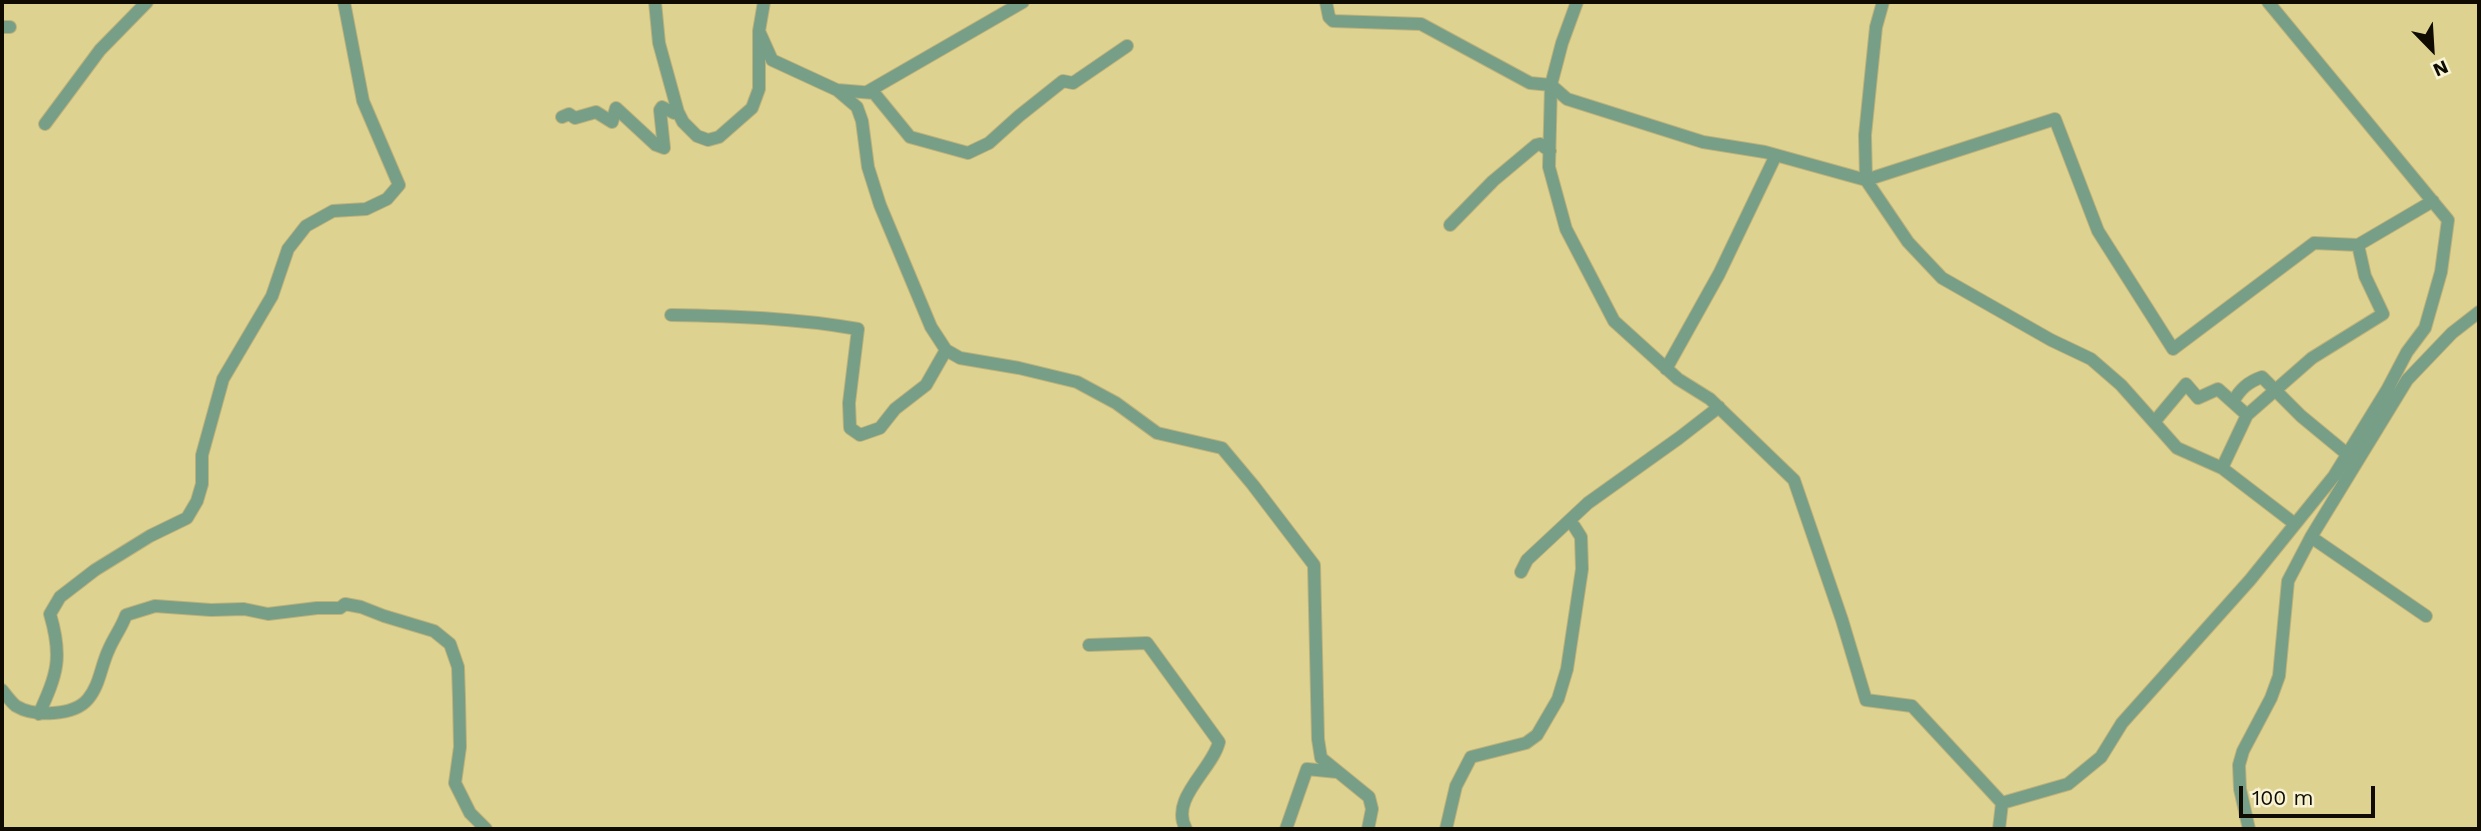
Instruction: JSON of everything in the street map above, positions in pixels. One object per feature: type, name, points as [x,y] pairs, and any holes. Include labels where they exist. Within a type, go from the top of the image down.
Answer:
[{"type":"street","points":[[45,124],[100,50],[147,2]]},
{"type":"street","points":[[39,714],[51,688],[59,652],[50,614],[60,597],[95,570],[150,536],[187,518],[197,501],[202,484],[202,454],[223,379],[272,296],[288,249],[306,226],[333,211],[366,209],[387,199],[399,185],[363,102],[344,2]]},
{"type":"street","points":[[655,2],[659,43],[678,112],[683,122],[697,136],[708,140],[719,137],[752,107],[759,89],[759,31],[764,2]]},
{"type":"street","points":[[867,92],[1023,2]]},
{"type":"street","points":[[1326,2],[1332,21],[1421,24],[1530,83],[1551,85],[1567,99],[1703,142],[1776,155],[1866,180],[2055,119],[2098,231],[2173,349],[2314,243],[2358,245],[2433,201]]},
{"type":"street","points":[[1577,2],[1551,85],[1549,167],[1566,229],[1614,321],[1667,369],[1719,407],[1794,480],[1866,700],[1912,706],[2002,803]]},
{"type":"street","points":[[1883,2],[1875,37],[1872,91],[1865,135],[1866,180],[1908,242],[1942,278],[2051,340],[2091,359],[2121,385],[2177,448],[2222,468],[2295,524]]},
{"type":"street","points":[[2002,803],[2068,784],[2101,757],[2122,723],[2187,653],[2333,476],[2387,390],[2407,352],[2425,328],[2441,272],[2448,220],[2268,2]]},
{"type":"street","points":[[759,31],[772,60],[836,90],[857,107],[862,121],[868,167],[880,205],[931,327],[946,350],[960,358],[1077,382],[1116,403],[1157,433],[1222,448],[1314,565],[1318,739],[1321,758],[1369,797],[1372,809],[1368,829]]},
{"type":"street","points":[[836,90],[874,93],[910,137],[968,153],[989,143],[1063,81],[1073,83],[1127,46]]},
{"type":"street","points":[[562,117],[569,114],[575,118],[596,112],[612,122],[615,108],[656,145],[664,148],[660,110],[663,107],[674,113],[678,112]]},
{"type":"street","points":[[1450,225],[1493,181],[1536,145],[1540,144],[1550,151]]},
{"type":"street","points":[[1667,369],[1719,274],[1776,155]]},
{"type":"street","points":[[2222,468],[2247,415],[2312,358],[2382,314],[2365,276],[2358,245]]},
{"type":"street","points":[[2249,829],[2239,789],[2239,765],[2243,751],[2276,687],[2281,664],[2282,627],[2288,581],[2311,537],[2407,380],[2452,333],[2479,312]]},
{"type":"street","points":[[671,315],[814,321],[858,329],[849,402],[850,428],[860,435],[880,428],[895,409],[926,385],[946,350]]},
{"type":"street","points":[[2232,402],[2251,381],[2262,377],[2301,416],[2347,454]]},
{"type":"street","points":[[2155,421],[2186,384],[2198,398],[2218,389],[2247,415]]},
{"type":"street","points":[[1521,572],[1527,560],[1588,503],[1719,407]]},
{"type":"street","points":[[1446,829],[1456,786],[1471,757],[1526,743],[1537,734],[1558,699],[1567,669],[1581,569],[1581,537],[1574,526]]},
{"type":"street","points":[[2311,537],[2426,616]]},
{"type":"street","points":[[2,690],[16,706],[39,714],[64,712],[87,702],[101,675],[108,649],[120,632],[126,615],[155,606],[211,610],[244,609],[268,614],[317,607],[340,608],[345,604],[361,607],[435,631],[450,644],[458,667],[460,747],[455,783],[470,813],[486,829]]},
{"type":"street","points":[[1089,645],[1147,643],[1219,742],[1216,754],[1183,802],[1183,824],[1186,829]]},
{"type":"street","points":[[1286,829],[1307,769],[1338,772]]},
{"type":"street","points":[[1998,829],[2002,803]]}]
